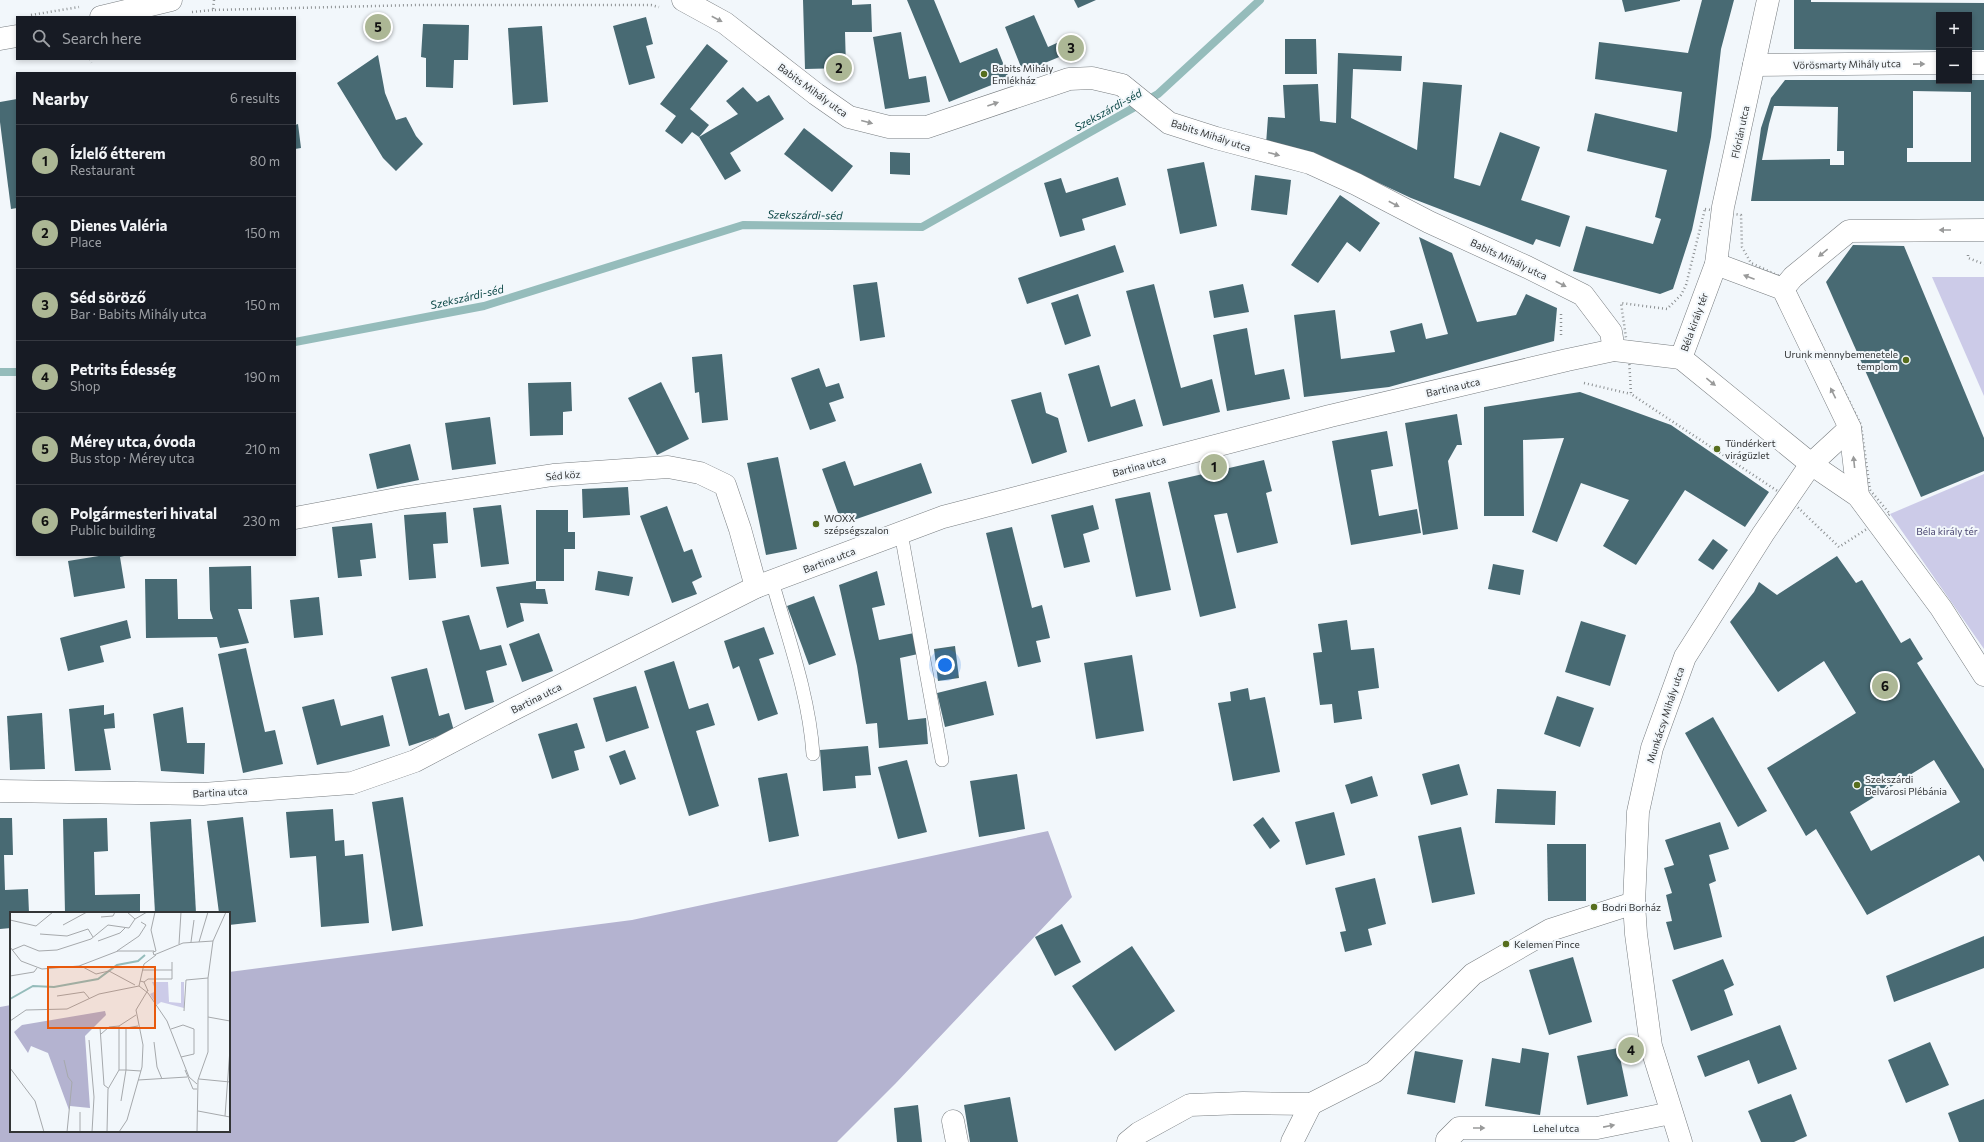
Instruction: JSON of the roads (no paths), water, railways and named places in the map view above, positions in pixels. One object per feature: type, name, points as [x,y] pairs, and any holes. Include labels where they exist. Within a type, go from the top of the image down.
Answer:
[{"type":"street","points":[[105,16],[171,0]]},
{"type":"street","name":"Flórián utca","points":[[1716,264],[1723,207],[1768,0]]},
{"type":"street","name":"Babits Mihály utca","points":[[674,4],[726,23],[816,94],[849,117],[889,127],[927,126],[1069,79],[1092,78],[1122,84],[1170,123],[1216,138],[1310,164],[1356,184],[1429,222],[1583,295],[1611,332],[1614,350]]},
{"type":"street","points":[[0,39],[16,36]]},
{"type":"street","points":[[1972,63],[1984,63]]},
{"type":"street","name":"Vörösmarty Mihály utca","points":[[1754,65],[1936,64]]},
{"type":"street","points":[[1716,264],[1783,289],[1793,277],[1849,231],[1984,230]]},
{"type":"street","name":"Béla király tér","points":[[1716,264],[1680,358],[1811,464],[1858,496],[1941,608],[1984,676]]},
{"type":"street","name":"Béla király tér","points":[[1783,289],[1850,428],[1858,496]]},
{"type":"street","name":"Bartina utca","points":[[0,791],[203,794],[352,783],[415,761],[514,709],[764,584],[943,517],[1322,418],[1614,350],[1680,358]]},
{"type":"street","points":[[1811,464],[1850,428]]},
{"type":"street","name":"Munkácsy Mihály utca","points":[[1680,1142],[1651,1046],[1636,934],[1634,903],[1638,812],[1652,748],[1685,657],[1763,534],[1811,464]]},
{"type":"street","name":"Séd köz","points":[[296,518],[402,498],[553,475],[668,467],[700,473],[724,485],[740,529],[764,584]]},
{"type":"street","points":[[1128,1142],[1138,1133],[1190,1105],[1243,1103],[1311,1104],[1374,1072],[1473,974],[1550,930],[1634,903]]},
{"type":"street","points":[[1292,1142],[1311,1104]]},
{"type":"street","name":"Lehel utca","points":[[1447,1142],[1447,1140],[1459,1128],[1597,1128],[1671,1113]]},
{"type":"lane","points":[[901,533],[942,760]]},
{"type":"lane","points":[[764,584],[803,690],[812,736],[813,754]]},
{"type":"waterway","name":"Szekszárdi-séd","points":[[296,342],[484,306],[743,225],[922,227],[1158,94],[1260,0]]},
{"type":"waterway","name":"Szekszárdi-séd","points":[[0,372],[16,372]]},
{"type":"place","name":"Mérey utca, óvoda","points":[[378,27]]},
{"type":"place","name":"Séd söröző","points":[[1071,48]]},
{"type":"place","name":"Dienes Valéria","points":[[839,68]]},
{"type":"place","name":"Babits Mihály Emlékház","points":[[984,74]]},
{"type":"place","name":"Urunk mennybemenetele templom","points":[[1906,360]]},
{"type":"place","name":"Tündérkert virágüzlet","points":[[1717,449]]},
{"type":"place","name":"Ízlelő étterem","points":[[1214,467]]},
{"type":"place","name":"WOXX szépségszalon","points":[[816,524]]},
{"type":"place","name":"Polgármesteri hivatal","points":[[1885,686]]},
{"type":"place","name":"Szekszárdi Belvárosi Plébánia","points":[[1857,785]]},
{"type":"place","name":"Bodri Borház","points":[[1594,907]]},
{"type":"place","name":"Kelemen Pince","points":[[1506,944]]},
{"type":"place","name":"Petrits Édesség","points":[[1631,1050]]}]
